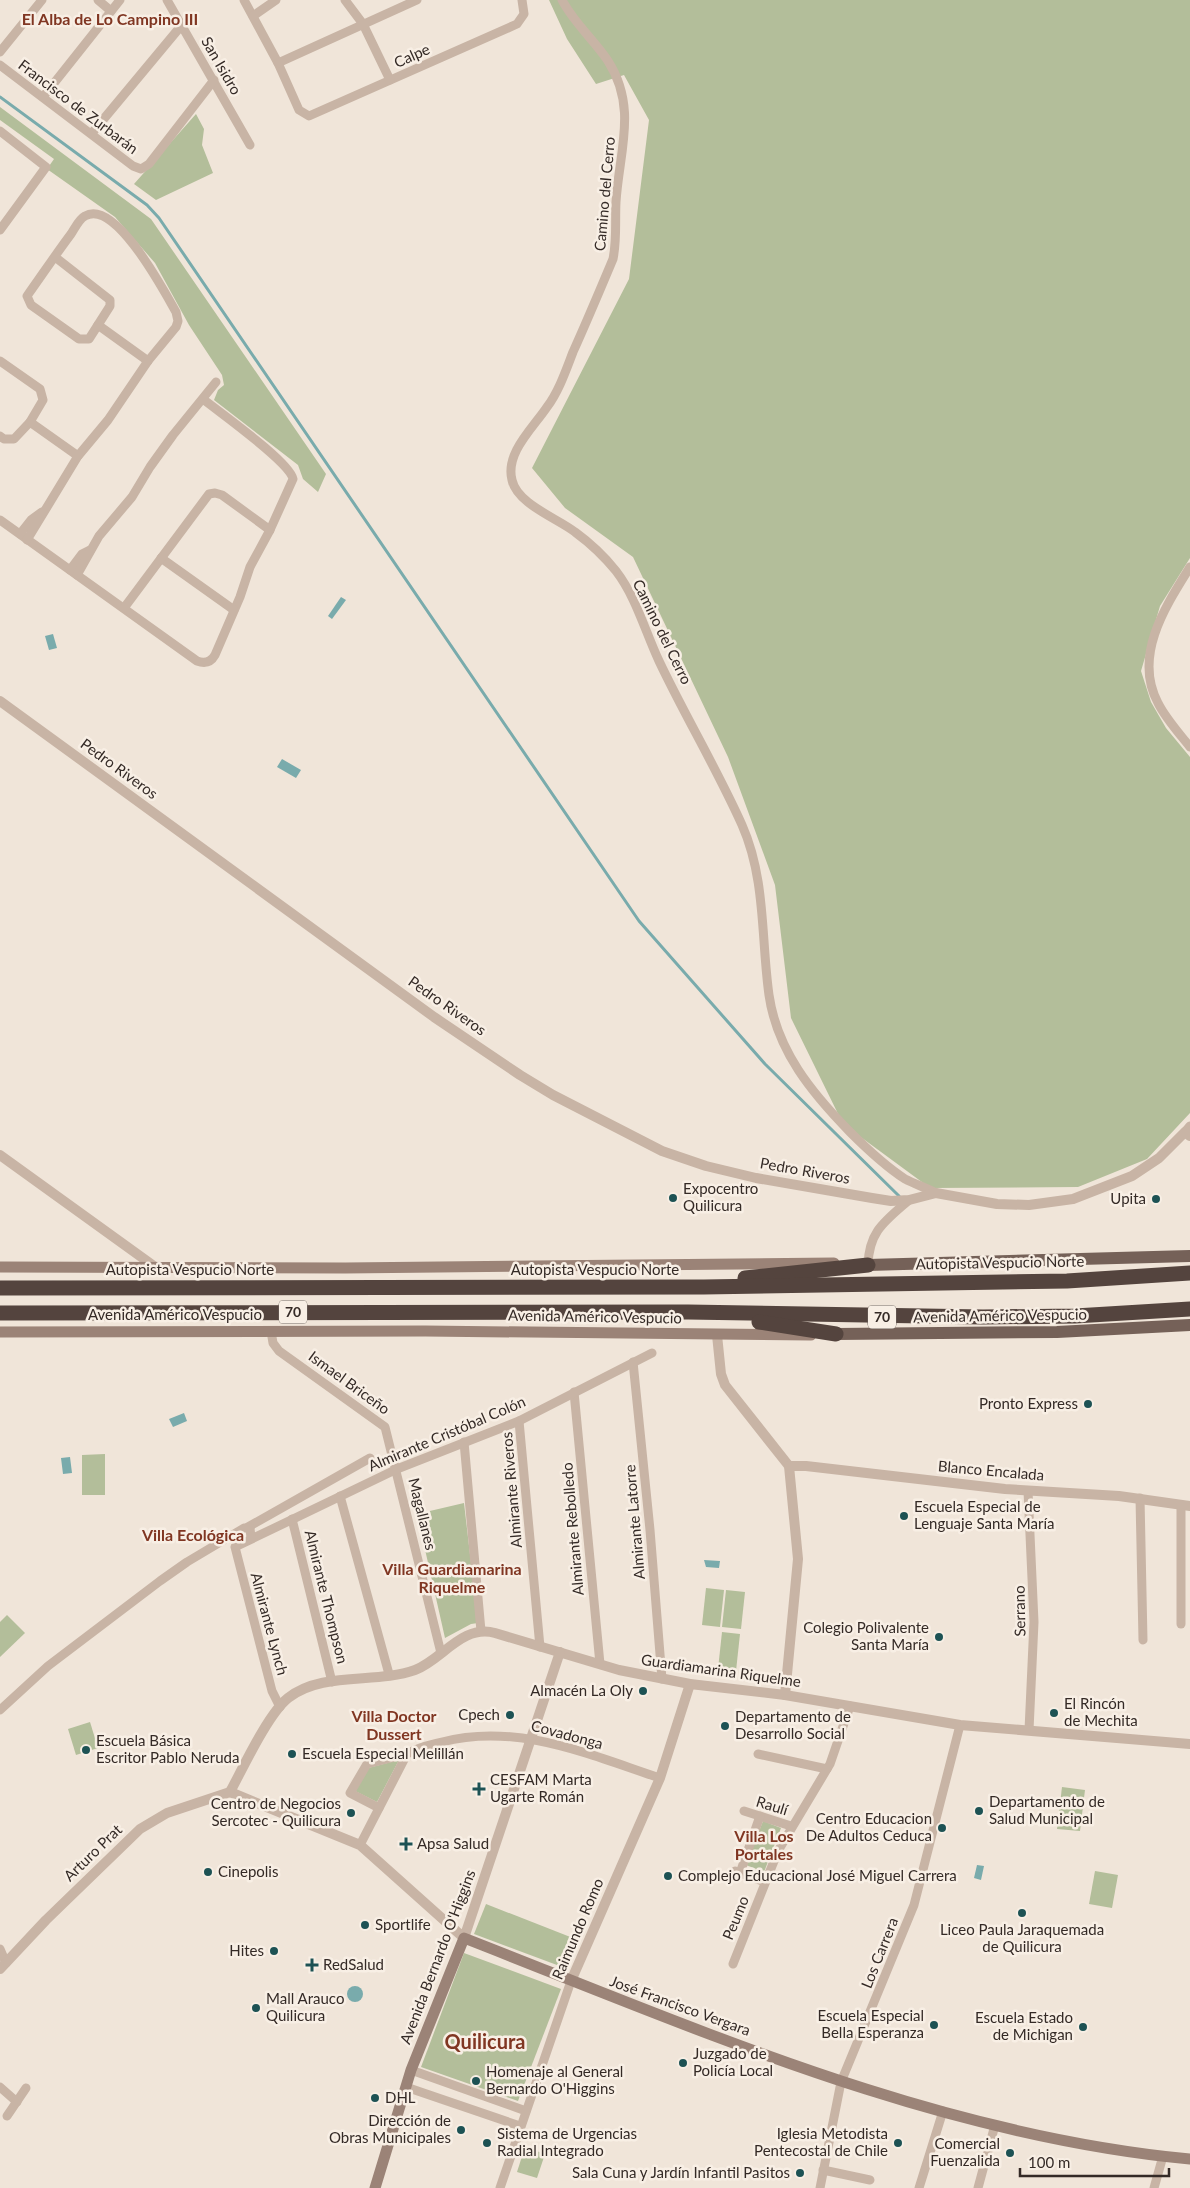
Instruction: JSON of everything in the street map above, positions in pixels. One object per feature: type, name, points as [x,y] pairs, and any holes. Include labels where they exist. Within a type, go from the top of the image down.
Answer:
[{"type":"highway","points":[[704,1287],[741,1278],[868,1265]]},
{"type":"highway","name":"Autopista Vespucio Norte","points":[[0,1288],[704,1287],[1068,1281],[1190,1273]]},
{"type":"highway","name":"70","points":[[0,1313],[688,1312],[909,1318],[1075,1316],[1190,1309]]},
{"type":"highway","points":[[688,1312],[836,1334]]},
{"type":"main road","points":[[0,1267],[158,1269],[816,1263],[868,1265],[1190,1256]]},
{"type":"main road","name":"Avenida Américo Vespucio","points":[[0,1332],[424,1331],[717,1335],[1057,1332],[1190,1325]]},
{"type":"main road","name":"José Francisco Vergara","points":[[464,1938],[571,1982],[841,2082],[995,2125],[1053,2138],[1190,2159]]},
{"type":"main road","name":"Avenida Bernardo O'Higgins","points":[[375,2188],[412,2070],[464,1938]]},
{"type":"street","points":[[0,52],[42,0]]},
{"type":"street","points":[[98,0],[112,11]]},
{"type":"street","points":[[43,97],[120,0]]},
{"type":"street","name":"San Isidro","points":[[167,0],[250,146]]},
{"type":"street","points":[[244,0],[278,63],[417,0]]},
{"type":"street","points":[[253,16],[276,0]]},
{"type":"street","points":[[345,0],[363,24],[390,80]]},
{"type":"street","name":"Calpe","points":[[278,63],[299,110],[306,115],[315,114],[517,24],[524,14],[522,0]]},
{"type":"street","name":"Camino del Cerro","points":[[562,0],[608,62],[623,96],[626,123],[616,202],[616,242],[613,260],[560,383],[549,405],[512,460],[512,481],[522,498],[574,531],[597,550],[616,572],[634,604],[660,662],[743,826],[756,862],[769,998],[781,1040],[794,1064],[830,1111],[860,1142],[887,1166],[907,1180],[936,1193]]},
{"type":"street","points":[[92,133],[181,26]]},
{"type":"street","name":"Francisco de Zurbarán","points":[[0,65],[133,166],[141,169],[149,164],[214,80]]},
{"type":"street","points":[[0,131],[46,167],[0,230]]},
{"type":"street","points":[[24,537],[32,520],[42,512],[78,456],[115,411],[148,361],[176,327],[178,316],[133,242],[109,220],[98,213],[92,213],[83,216],[27,296],[27,300],[31,305],[79,340],[89,339],[110,306],[110,300],[55,257]]},
{"type":"street","points":[[98,325],[148,361]]},
{"type":"street","points":[[0,362],[40,389],[44,400],[30,422],[14,439],[9,440],[0,436]]},
{"type":"street","points":[[74,572],[82,554],[90,550],[132,497],[150,467],[173,435],[216,382]]},
{"type":"street","points":[[0,520],[197,661],[204,663],[210,661],[215,655],[250,567],[293,481],[292,474],[252,437],[203,399]]},
{"type":"street","points":[[30,422],[78,456]]},
{"type":"street","points":[[124,608],[205,498],[212,493],[222,495],[270,530]]},
{"type":"street","points":[[161,558],[234,610]]},
{"type":"street","points":[[1190,567],[1161,618],[1151,646],[1148,667],[1150,684],[1157,702],[1190,747]]},
{"type":"street","name":"Pedro Riveros","points":[[0,702],[442,1023],[520,1075],[618,1128],[662,1151],[706,1166],[756,1178],[891,1201],[909,1200],[936,1193]]},
{"type":"street","points":[[936,1193],[1013,1205],[1045,1204],[1073,1199],[1122,1180],[1141,1170],[1160,1158],[1188,1131]]},
{"type":"street","points":[[0,1155],[158,1269]]},
{"type":"street","points":[[868,1265],[870,1246],[874,1234],[909,1200]]},
{"type":"street","points":[[124,1269],[130,1260],[131,1249]]},
{"type":"street","name":"Ismael Briceño","points":[[271,1331],[272,1342],[279,1351],[386,1427],[397,1468]]},
{"type":"street","points":[[717,1335],[721,1374],[725,1385],[789,1466],[798,1554],[785,1696]]},
{"type":"street","name":"Almirante Cristóbal Colón","points":[[235,1547],[397,1468],[519,1421],[652,1353]]},
{"type":"street","name":"Almirante Latorre","points":[[633,1362],[650,1530],[662,1679]]},
{"type":"street","name":"Almirante Rebolledo","points":[[574,1392],[600,1664]]},
{"type":"street","name":"Almirante Riveros","points":[[519,1421],[540,1647]]},
{"type":"street","points":[[230,1792],[280,1707],[298,1692],[332,1682],[416,1670],[468,1634],[481,1631],[464,1442]]},
{"type":"street","points":[[0,1710],[48,1666],[160,1581],[238,1530],[248,1528],[370,1458]]},
{"type":"street","name":"Blanco Encalada","points":[[789,1466],[806,1466],[1028,1491],[1086,1493],[1140,1498],[1185,1505]]},
{"type":"street","name":"Magallanes","points":[[397,1468],[442,1653]]},
{"type":"street","name":"Serrano","points":[[1028,1491],[1034,1622],[1029,1730]]},
{"type":"street","points":[[340,1496],[390,1674]]},
{"type":"street","points":[[1140,1498],[1143,1640]]},
{"type":"street","points":[[1181,1624],[1185,1505]]},
{"type":"street","name":"Almirante Thompson","points":[[292,1519],[332,1682]]},
{"type":"street","points":[[248,1528],[251,1530],[251,1538]]},
{"type":"street","name":"Almirante Lynch","points":[[235,1547],[272,1691],[280,1707]]},
{"type":"street","name":"Guardiamarina Riquelme","points":[[481,1631],[495,1633],[600,1664],[690,1684],[785,1696],[960,1725],[1190,1744]]},
{"type":"street","name":"Avenida Bernardo O'Higgins","points":[[464,1938],[560,1652]]},
{"type":"street","name":"Raimundo Romo","points":[[500,2188],[571,1982],[660,1778],[690,1684]]},
{"type":"street","name":"Peumo","points":[[733,1964],[778,1851],[791,1826],[827,1769],[850,1706]]},
{"type":"street","name":"Los Carrera","points":[[820,2188],[841,2082],[914,1906],[960,1725]]},
{"type":"street","name":"Covadonga","points":[[379,1808],[350,1793],[362,1771],[370,1762],[407,1754],[422,1747],[461,1736],[489,1734],[531,1738],[660,1778]]},
{"type":"street","points":[[360,1845],[407,1754]]},
{"type":"street","points":[[758,1754],[827,1769]]},
{"type":"street","name":"José Francisco Vergara","points":[[230,1792],[360,1845],[464,1938]]},
{"type":"street","name":"Arturo Prat","points":[[3,1966],[51,1915],[140,1829],[167,1813],[230,1792]]},
{"type":"street","name":"Raulí","points":[[744,1811],[791,1826]]},
{"type":"street","points":[[760,1816],[737,1872],[765,1882]]},
{"type":"street","points":[[0,1949],[3,1966]]},
{"type":"street","points":[[412,2070],[526,2111]]},
{"type":"street","points":[[0,2087],[16,2102]]},
{"type":"street","points":[[406,2087],[520,2126]]},
{"type":"street","points":[[8,2116],[26,2088]]},
{"type":"street","points":[[466,2108],[472,2091]]},
{"type":"street","points":[[919,2188],[943,2111]]},
{"type":"street","points":[[978,2188],[995,2125]]},
{"type":"street","points":[[1154,2188],[1164,2156]]},
{"type":"street","points":[[823,2170],[870,2180]]},
{"type":"green space","points":[[549,0],[1190,0],[1190,558],[1160,606],[1141,671],[1151,702],[1166,728],[1190,757],[1190,1113],[1147,1159],[1078,1187],[930,1188],[843,1124],[791,1018],[775,885],[728,757],[633,557],[565,508],[532,468],[629,279],[649,120],[624,75],[596,84],[567,39]]},
{"type":"green space","points":[[0,107],[151,219],[326,474],[318,492],[303,479],[298,465],[214,400],[218,390],[224,385],[222,375],[189,325],[155,263],[115,217],[47,169],[54,159],[0,120]]},
{"type":"green space","points":[[196,114],[204,129],[202,145],[213,173],[156,200],[134,184]]},
{"type":"green space","points":[[105,1454],[105,1495],[82,1495],[82,1455]]},
{"type":"green space","points":[[464,1503],[478,1623],[471,1624],[445,1638],[417,1514]]},
{"type":"green space","points":[[706,1588],[724,1590],[720,1627],[702,1625]]},
{"type":"green space","points":[[726,1590],[745,1592],[741,1629],[722,1627]]},
{"type":"green space","points":[[7,1615],[25,1633],[0,1657],[0,1622]]},
{"type":"green space","points":[[722,1632],[740,1634],[736,1671],[718,1669]]},
{"type":"green space","points":[[90,1722],[98,1748],[76,1755],[68,1729]]},
{"type":"green space","points":[[399,1760],[377,1802],[355,1791],[368,1768]]},
{"type":"green space","points":[[1062,1787],[1085,1790],[1080,1831],[1057,1829]]},
{"type":"green space","points":[[763,1821],[781,1828],[764,1872],[746,1865]]},
{"type":"green space","points":[[1095,1871],[1118,1875],[1112,1908],[1089,1904]]},
{"type":"green space","points":[[486,1904],[578,1940],[565,1968],[474,1934]]},
{"type":"green space","points":[[464,1953],[561,1989],[518,2101],[421,2067]]},
{"type":"green space","points":[[525,2147],[545,2154],[537,2178],[517,2172]]},
{"type":"water","points":[[341,597],[346,600],[332,619],[328,616]]},
{"type":"water","points":[[53,634],[57,648],[49,650],[45,636]]},
{"type":"water","points":[[282,759],[301,770],[296,778],[277,767]]},
{"type":"water","points":[[184,1413],[187,1421],[173,1427],[169,1419]]},
{"type":"water","points":[[70,1457],[72,1473],[63,1474],[61,1458]]},
{"type":"water","points":[[704,1560],[720,1561],[719,1568],[706,1567]]},
{"type":"water","points":[[977,1865],[984,1866],[981,1880],[974,1878]]},
{"type":"water","points":[[352,1986],[358,1986],[363,1991],[361,2000],[352,2002],[347,1997],[347,1991]]},
{"type":"waterway","points":[[0,97],[147,205],[159,218],[639,921],[765,1064],[899,1196]]},
{"type":"place","name":"Expocentro Quilicura","points":[[673,1198]]},
{"type":"place","name":"Upita","points":[[1156,1199]]},
{"type":"place","name":"Pronto Express","points":[[1088,1404]]},
{"type":"place","name":"Escuela Especial de Lenguaje Santa María","points":[[904,1516]]},
{"type":"place","name":"Colegio Polivalente Santa María","points":[[939,1637]]},
{"type":"place","name":"Almacén La Oly","points":[[643,1691]]},
{"type":"place","name":"El Rincón de Mechita","points":[[1054,1713]]},
{"type":"place","name":"Cpech","points":[[510,1715]]},
{"type":"place","name":"Departamento de Desarrollo Social","points":[[725,1726]]},
{"type":"place","name":"Escuela Básica Escritor Pablo Neruda","points":[[86,1750]]},
{"type":"place","name":"Escuela Especial Melillán","points":[[292,1754]]},
{"type":"place","name":"CESFAM Marta Ugarte Román","points":[[479,1789]]},
{"type":"place","name":"Departamento de Salud Municipal","points":[[979,1811]]},
{"type":"place","name":"Centro de Negocios Sercotec - Quilicura","points":[[351,1813]]},
{"type":"place","name":"Centro Educacion De Adultos Ceduca","points":[[942,1828]]},
{"type":"place","name":"Apsa Salud","points":[[406,1844]]},
{"type":"place","name":"Cinepolis","points":[[208,1872]]},
{"type":"place","name":"Complejo Educacional José Miguel Carrera","points":[[668,1876]]},
{"type":"place","name":"Liceo Paula Jaraquemada de Quilicura","points":[[1022,1913]]},
{"type":"place","name":"Sportlife","points":[[365,1925]]},
{"type":"place","name":"Hites","points":[[274,1951]]},
{"type":"place","name":"RedSalud","points":[[312,1965]]},
{"type":"place","name":"Mall Arauco Quilicura","points":[[256,2008]]},
{"type":"place","name":"Escuela Especial Bella Esperanza","points":[[934,2025]]},
{"type":"place","name":"Escuela Estado de Michigan","points":[[1083,2027]]},
{"type":"place","name":"Juzgado de Policía Local","points":[[683,2063]]},
{"type":"place","name":"Homenaje al General Bernardo O'Higgins","points":[[476,2081]]},
{"type":"place","name":"DHL","points":[[375,2098]]},
{"type":"place","name":"Dirección de Obras Municipales","points":[[461,2130]]},
{"type":"place","name":"Sistema de Urgencias Radial Integrado","points":[[487,2143]]},
{"type":"place","name":"Iglesia Metodista Pentecostal de Chile","points":[[898,2143]]},
{"type":"place","name":"Comercial Fuenzalida","points":[[1010,2153]]},
{"type":"place","name":"Sala Cuna y Jardín Infantil Pasitos","points":[[800,2173]]},
{"type":"district","name":"El Alba de Lo Campino III","points":[[110,19]]},
{"type":"district","name":"Villa Ecológica","points":[[193,1535]]},
{"type":"district","name":"Villa Guardiamarina Riquelme","points":[[452,1578]]},
{"type":"district","name":"Villa Doctor Dussert","points":[[394,1725]]},
{"type":"district","name":"Villa Los Portales","points":[[764,1845]]},
{"type":"district","name":"Quilicura","points":[[485,2042]]}]
